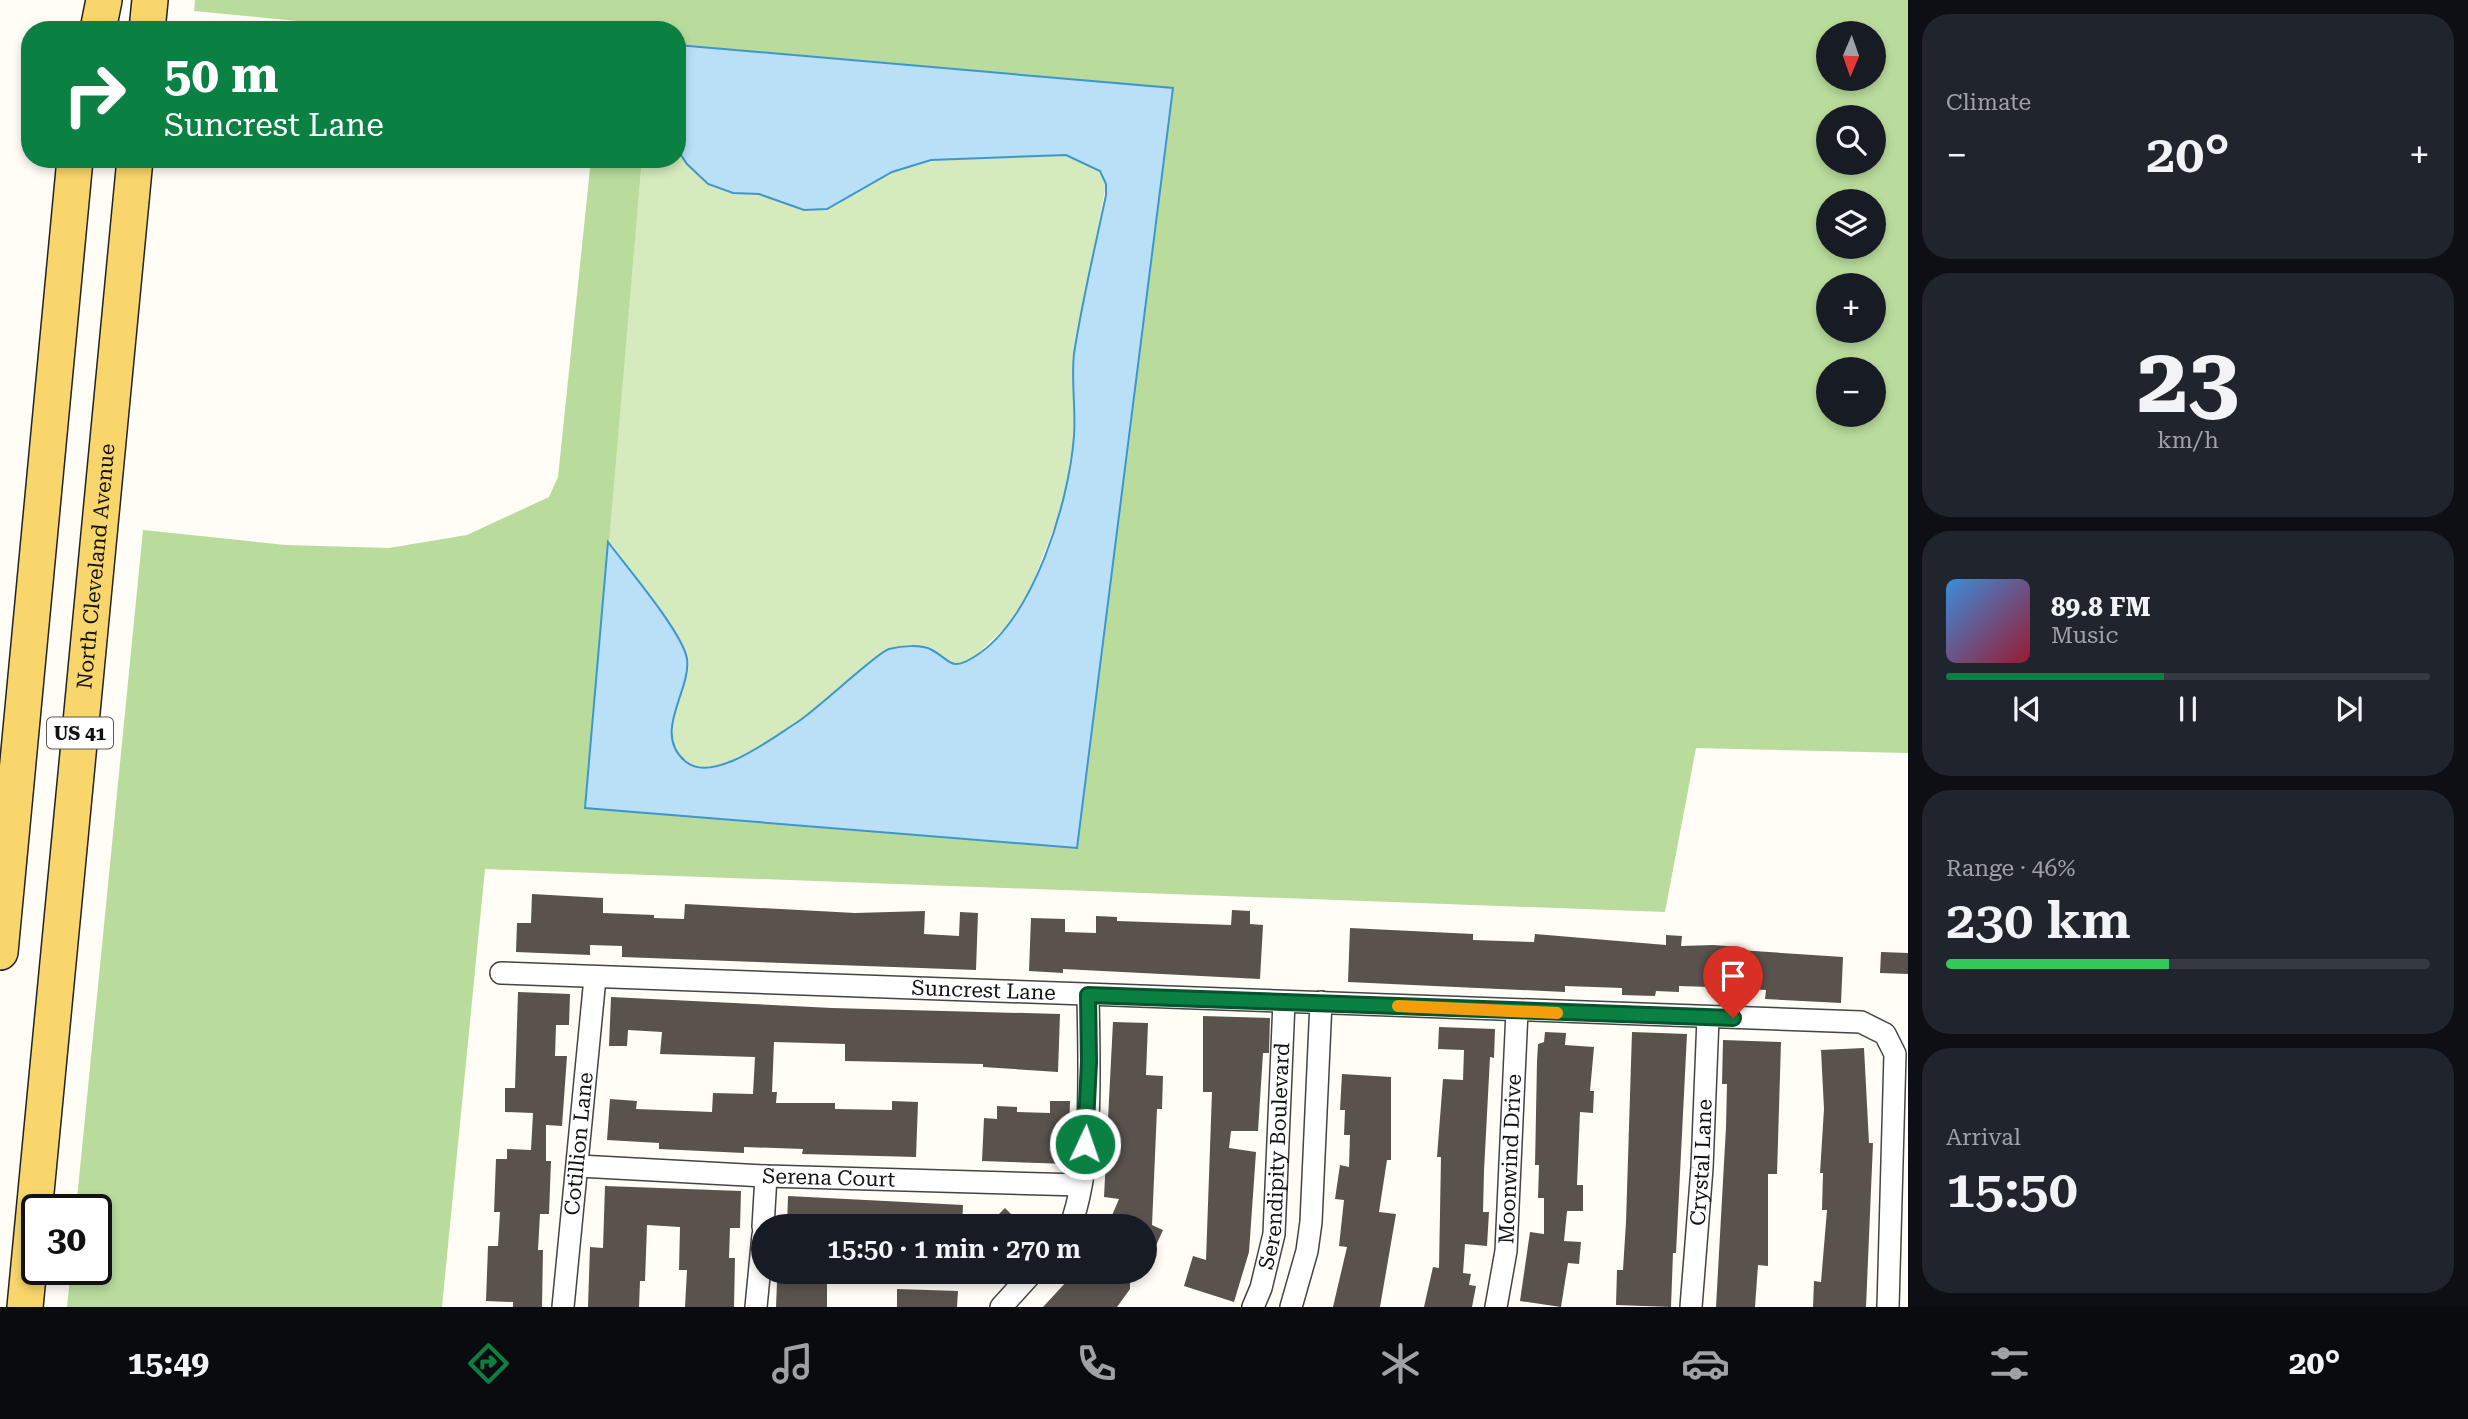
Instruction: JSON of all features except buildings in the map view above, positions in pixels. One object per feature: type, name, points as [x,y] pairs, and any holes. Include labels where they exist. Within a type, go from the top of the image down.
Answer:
[{"type":"main road","points":[[89,21],[91,0]]},
{"type":"main road","points":[[100,21],[104,0]]},
{"type":"main road","points":[[148,21],[150,0]]},
{"type":"main road","name":"US 41","points":[[0,952],[74,168]]},
{"type":"main road","name":"North Cleveland Avenue","points":[[25,1307],[134,168]]},
{"type":"street","name":"Suncrest Lane","points":[[500,972],[595,978],[1861,1022],[1885,1034],[1895,1054],[1888,1307]]},
{"type":"street","name":"Cotillion Lane","points":[[563,1307],[579,1166],[595,978]]},
{"type":"street","points":[[1075,1214],[1080,1185],[1089,1062],[1088,995]]},
{"type":"street","name":"Serendipity Boulevard","points":[[1253,1307],[1261,1288],[1274,1234],[1284,1002]]},
{"type":"street","name":"Serendipity Boulevard","points":[[1290,1307],[1307,1251],[1311,1222],[1321,1002]]},
{"type":"street","name":"Moonwind Drive","points":[[1496,1307],[1506,1251],[1517,1011]]},
{"type":"street","name":"Crystal Lane","points":[[1691,1307],[1702,1168],[1708,1018]]},
{"type":"street","name":"Serena Court","points":[[579,1166],[766,1176],[1080,1185]]},
{"type":"street","points":[[765,1214],[766,1176]]},
{"type":"street","points":[[756,1307],[758,1284]]},
{"type":"street","points":[[1009,1304],[1024,1284]]},
{"type":"green space","points":[[195,0],[1908,0],[1908,753],[1696,748],[1665,912],[485,869],[442,1307],[67,1307],[69,1285],[112,1285],[112,1194],[77,1194],[143,530],[286,545],[389,548],[467,535],[549,497],[558,477],[590,168],[641,168],[586,808],[1077,848],[1173,88],[686,46],[686,21],[297,21],[194,11]]},
{"type":"green space","points":[[1066,155],[1100,171],[1106,184],[1074,359],[1074,436],[1063,504],[1031,587],[1008,625],[975,656],[958,664],[885,650],[827,700],[779,736],[732,762],[701,767],[685,762],[673,744],[672,719],[686,655],[662,614],[608,542],[641,168],[686,168],[686,162],[733,193],[759,194],[804,210],[827,209],[892,172],[931,160]]},
{"type":"water","points":[[686,46],[1173,88],[1077,848],[585,808],[608,542],[665,617],[683,647],[687,672],[675,711],[672,737],[676,750],[685,761],[697,767],[710,767],[742,757],[757,748],[805,716],[889,649],[922,647],[932,650],[951,663],[960,664],[974,657],[995,640],[1031,588],[1045,557],[1065,493],[1071,463],[1074,436],[1074,354],[1106,195],[1106,184],[1100,171],[1066,155],[931,160],[892,172],[827,209],[804,210],[759,194],[733,193],[708,184],[687,164]]},
{"type":"slow traffic","points":[[1398,1006],[1557,1013]]},
{"type":"route","points":[[1085,1144],[1089,1062],[1088,995],[1733,1018]]}]
